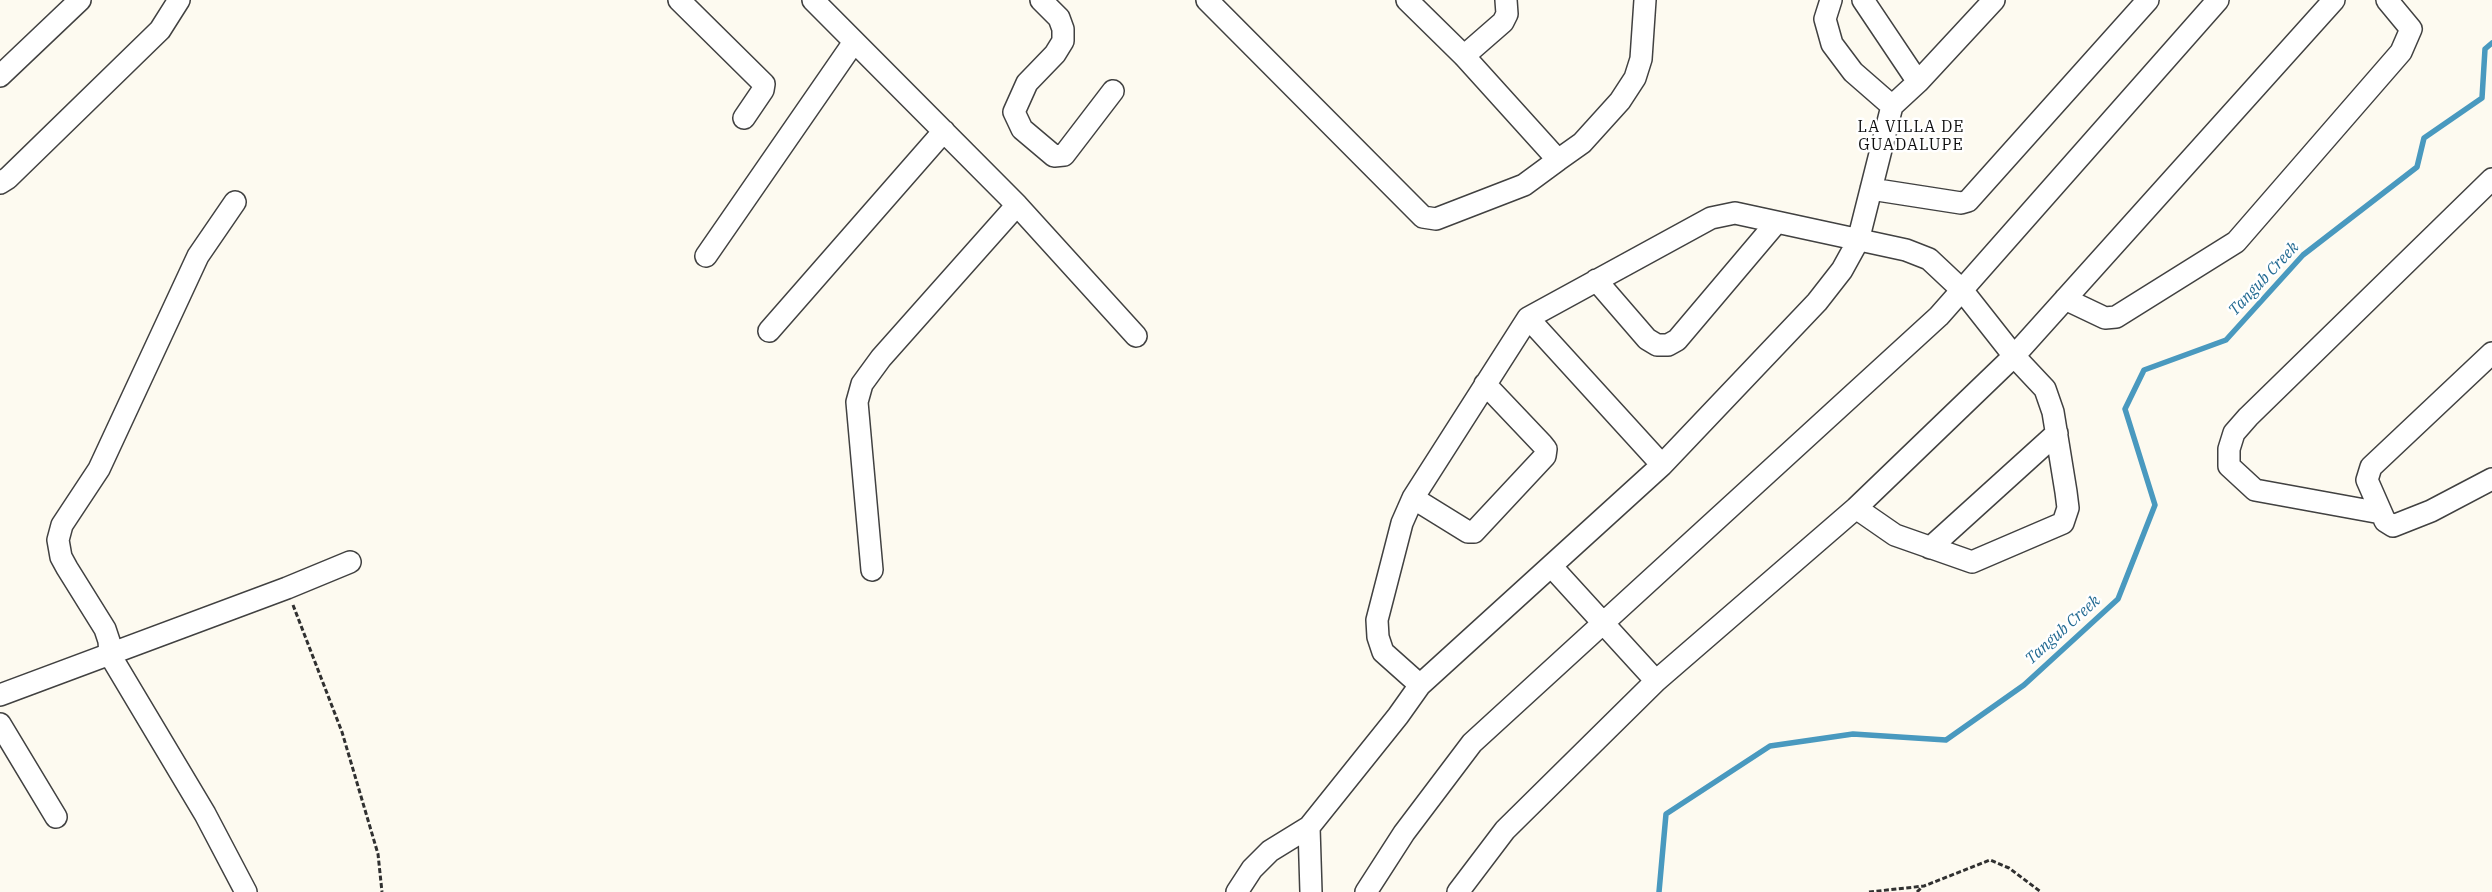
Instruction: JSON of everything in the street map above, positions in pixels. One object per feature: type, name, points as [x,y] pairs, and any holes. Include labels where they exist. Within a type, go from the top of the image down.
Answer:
[{"type":"street","points":[[0,76],[80,0]]},
{"type":"street","points":[[0,183],[8,178],[160,30],[179,0]]},
{"type":"street","points":[[679,0],[764,84],[763,90],[744,118]]},
{"type":"street","points":[[813,0],[1018,205],[1136,336]]},
{"type":"street","points":[[1041,0],[1058,18],[1063,28],[1063,41],[1055,54],[1027,83],[1014,112],[1022,129],[1054,156],[1064,155],[1113,91]]},
{"type":"street","points":[[1207,0],[1423,217],[1436,219],[1524,185],[1582,143],[1620,102],[1635,78],[1641,60],[1645,0]]},
{"type":"street","points":[[1407,0],[1464,56],[1558,160]]},
{"type":"street","points":[[1464,56],[1504,22],[1507,14],[1506,0]]},
{"type":"street","points":[[1831,0],[1825,19],[1832,44],[1853,72],[1892,106]]},
{"type":"street","points":[[1863,0],[1918,82]]},
{"type":"street","points":[[1237,892],[1252,869],[1270,851],[1310,828],[1420,685],[1662,466],[1817,302],[1842,270],[1858,241],[1892,106],[1918,82],[1994,0]]},
{"type":"street","points":[[1871,189],[1961,203],[1968,201],[2148,0]]},
{"type":"street","points":[[1366,892],[1404,833],[1472,743],[1939,316],[2218,0]]},
{"type":"street","points":[[1458,892],[1505,830],[1656,681],[1856,508],[2014,356],[2334,0]]},
{"type":"street","points":[[2065,299],[2105,318],[2116,317],[2236,242],[2401,52],[2411,29],[2386,0]]},
{"type":"street","points":[[706,256],[854,42]]},
{"type":"street","points":[[769,331],[944,131]]},
{"type":"street","points":[[2381,513],[2254,490],[2229,466],[2229,449],[2234,433],[2248,417],[2492,179]]},
{"type":"street","points":[[234,202],[198,256],[99,469],[62,525],[58,540],[61,557],[105,629],[109,641],[110,655],[205,814],[246,892]]},
{"type":"street","points":[[872,570],[857,402],[862,384],[881,358],[1018,205]]},
{"type":"street","points":[[1420,685],[1383,652],[1378,637],[1377,620],[1402,523],[1413,498],[1528,318],[1711,218],[1722,214],[1734,213],[1906,250],[1928,259],[1962,290],[2014,356],[2045,388],[2057,433],[2068,508],[2063,523],[1972,562],[1895,535],[1856,508]]},
{"type":"street","points":[[1596,280],[1647,339],[1657,345],[1668,345],[1677,340],[1776,223]]},
{"type":"street","points":[[1528,318],[1662,466]]},
{"type":"street","points":[[2492,353],[2371,468],[2367,480],[2385,521],[2393,526],[2431,511],[2492,480]]},
{"type":"street","points":[[1413,498],[1468,532],[1474,532],[1545,456],[1546,449],[1542,444],[1485,384]]},
{"type":"street","points":[[1930,548],[2057,433]]},
{"type":"street","points":[[0,695],[287,588],[350,562]]},
{"type":"street","points":[[1552,567],[1656,681]]},
{"type":"street","points":[[0,724],[56,817]]},
{"type":"street","points":[[1310,828],[1311,892]]},
{"type":"path","points":[[287,588],[342,732],[378,854],[382,892]]},
{"type":"path","points":[[1869,892],[1924,886],[1990,860],[2009,868],[2041,892]]},
{"type":"path","points":[[1917,892],[1924,886]]},
{"type":"waterway","name":"Tangub Creek","points":[[1659,892],[1666,814],[1770,746],[1853,734],[1946,740],[2024,685],[2118,599],[2155,505],[2125,409],[2144,370],[2226,340],[2303,255],[2417,167],[2424,138],[2482,98],[2485,49],[2492,43]]},
{"type":"district","name":"LA VILLA DE GUADALUPE","points":[[1911,136]]}]
